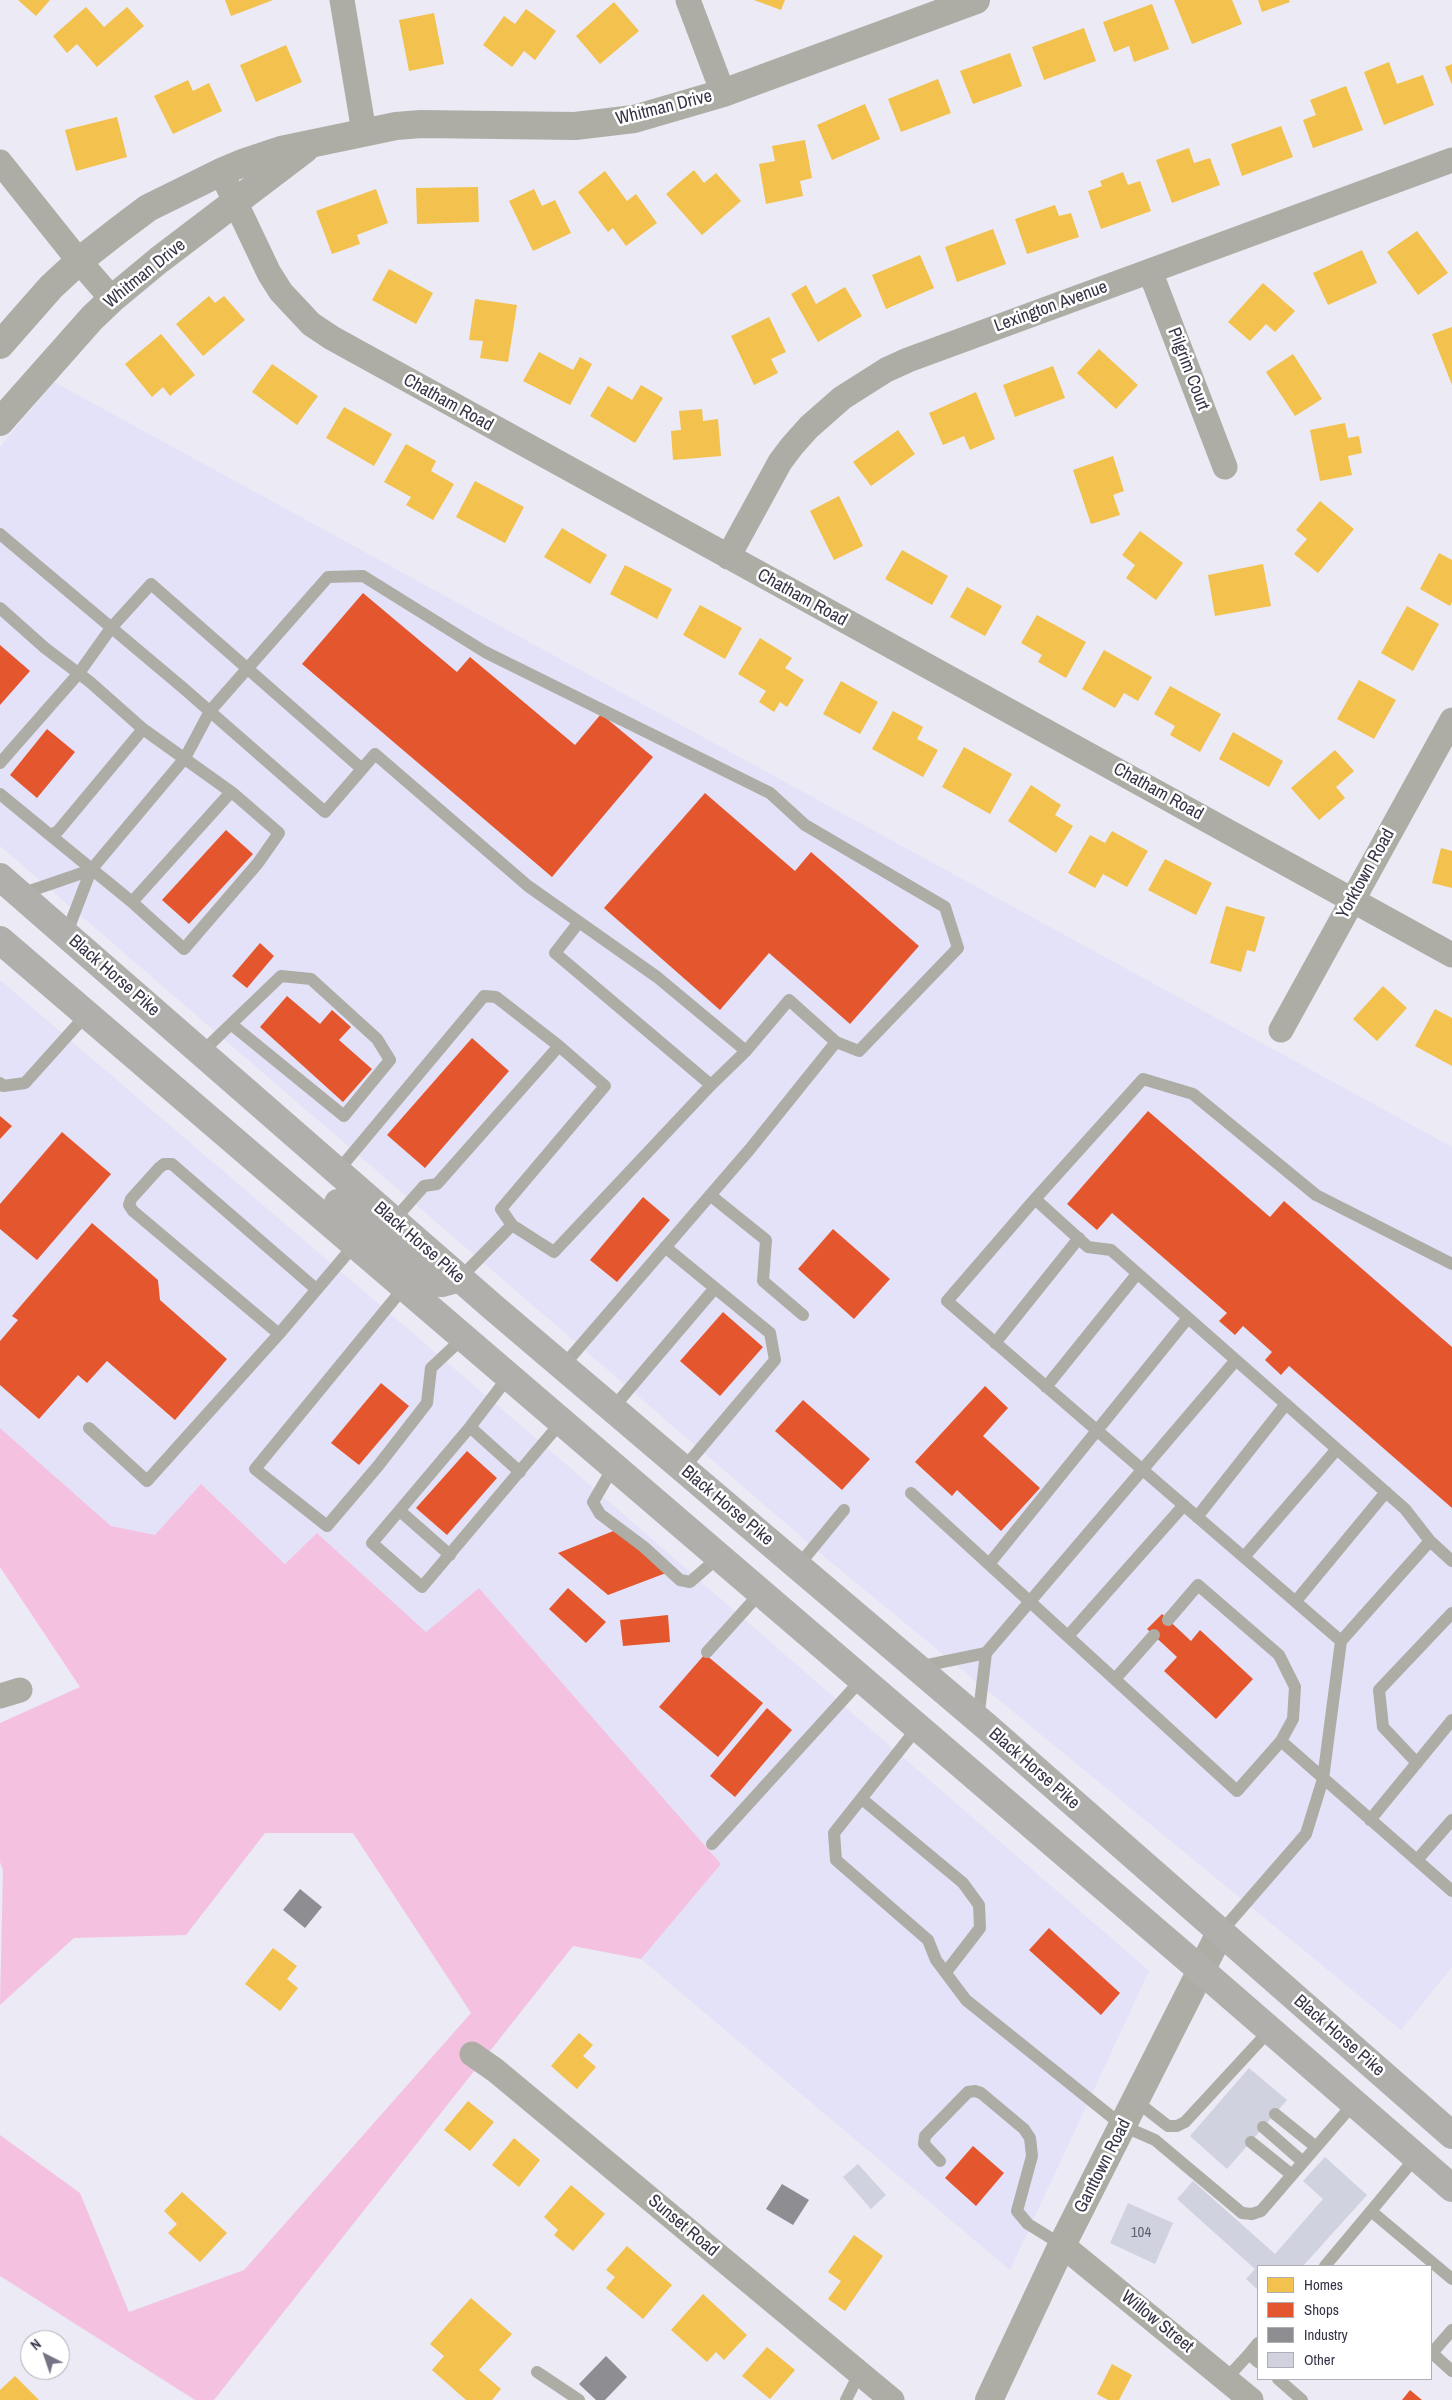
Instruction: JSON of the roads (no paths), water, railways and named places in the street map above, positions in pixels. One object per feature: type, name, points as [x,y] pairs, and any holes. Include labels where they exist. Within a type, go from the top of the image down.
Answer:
[{"type":"highway","name":"Black Horse Pike","points":[[10,886],[393,1221],[978,1720],[1452,2135]]},
{"type":"highway","points":[[0,940],[356,1243],[1452,2188]]},
{"type":"highway","points":[[211,1120],[230,1119],[238,1122],[434,1282],[442,1283],[460,1278]]},
{"type":"street","points":[[342,0],[364,132]]},
{"type":"street","points":[[688,0],[723,93]]},
{"type":"street","name":"Whitman Drive","points":[[0,345],[51,287],[79,261],[148,208],[220,172],[281,150],[308,146],[364,132],[420,124],[550,126],[634,119],[723,93],[976,0]]},
{"type":"street","name":"Whitman Drive","points":[[0,422],[92,318],[112,299],[159,260],[235,204],[308,146]]},
{"type":"street","name":"Lexington Avenue","points":[[728,557],[780,462],[792,446],[826,412],[863,383],[908,360],[1452,160]]},
{"type":"street","points":[[0,162],[112,299]]},
{"type":"street","name":"Chatham Road","points":[[220,172],[281,292],[311,324],[332,338],[1452,955]]},
{"type":"street","name":"Pilgrim Court","points":[[1150,271],[1225,467]]},
{"type":"street","name":"Yorktown Road","points":[[1281,1030],[1452,720]]},
{"type":"street","name":"Ganttown Road","points":[[989,2400],[1062,2245],[1220,1933]]},
{"type":"street","name":"Sunset Road","points":[[472,2054],[495,2070],[892,2400]]},
{"type":"street","name":"Willow Street","points":[[1062,2245],[1250,2400]]},
{"type":"lane","points":[[0,534],[210,711],[324,812],[375,754],[528,886],[657,976],[746,1051]]},
{"type":"lane","points":[[66,936],[92,870],[185,758],[210,711],[328,577],[363,576],[485,652],[770,793],[805,826],[945,907],[958,948],[859,1051],[836,1042],[789,1000],[746,1051],[710,1084],[554,1252],[512,1225],[501,1209],[605,1086],[559,1046],[496,997],[484,996],[337,1172]]},
{"type":"lane","points":[[0,763],[79,674],[111,628],[150,584],[362,769]]},
{"type":"lane","points":[[0,608],[143,729],[231,792],[279,833],[258,862],[184,949],[132,902],[0,794]]},
{"type":"lane","points":[[50,835],[58,831],[143,729]]},
{"type":"lane","points":[[132,902],[231,792]]},
{"type":"lane","points":[[10,886],[92,870]]},
{"type":"lane","points":[[579,922],[555,954],[710,1084]]},
{"type":"lane","points":[[202,1052],[231,1024],[281,976],[311,979],[378,1039],[390,1060],[344,1116],[231,1024]]},
{"type":"lane","points":[[0,1083],[3,1086],[25,1083],[87,1014]]},
{"type":"lane","points":[[563,1366],[710,1195],[836,1042]]},
{"type":"lane","points":[[393,1221],[424,1186],[437,1184],[559,1046]]},
{"type":"lane","points":[[1341,1641],[947,1301],[1142,1079],[1193,1094],[1316,1195],[1452,1264]]},
{"type":"lane","points":[[279,1334],[133,1211],[129,1204],[131,1199],[159,1168],[164,1164],[172,1164],[316,1289]]},
{"type":"lane","points":[[710,1195],[766,1240],[763,1281],[803,1315]]},
{"type":"lane","points":[[1035,1199],[1088,1247],[1111,1250],[1405,1509],[1430,1541],[1452,1561]]},
{"type":"lane","points":[[460,1278],[512,1225]]},
{"type":"lane","points":[[995,1343],[1079,1238]]},
{"type":"lane","points":[[89,1428],[147,1481],[279,1334],[356,1243]]},
{"type":"lane","points":[[666,1247],[770,1333],[775,1360],[683,1469]]},
{"type":"lane","points":[[1046,1387],[1137,1274]]},
{"type":"lane","points":[[405,1286],[255,1469],[327,1526],[378,1466],[427,1403],[431,1368],[464,1337]]},
{"type":"lane","points":[[612,1409],[714,1288]]},
{"type":"lane","points":[[989,1564],[1188,1318]]},
{"type":"lane","points":[[978,1720],[986,1653],[1236,1360]]},
{"type":"lane","points":[[509,1376],[470,1427],[372,1543],[422,1587],[562,1421]]},
{"type":"lane","points":[[1197,1517],[1286,1404]]},
{"type":"lane","points":[[470,1427],[520,1472]]},
{"type":"lane","points":[[1244,1557],[1337,1449]]},
{"type":"lane","points":[[614,1466],[593,1502],[600,1514],[644,1547],[680,1580],[690,1582],[720,1556]]},
{"type":"lane","points":[[1296,1601],[1386,1492]]},
{"type":"lane","points":[[911,1493],[1237,1791],[1281,1741],[1293,1719],[1295,1687],[1279,1655],[1198,1585],[1168,1620]]},
{"type":"lane","points":[[1068,1636],[1184,1505]]},
{"type":"lane","points":[[798,1566],[844,1510]]},
{"type":"lane","points":[[400,1511],[450,1556]]},
{"type":"lane","points":[[1220,1933],[1306,1834],[1323,1778],[1341,1641],[1430,1541]]},
{"type":"lane","points":[[707,1652],[761,1592]]},
{"type":"lane","points":[[1417,1763],[1383,1726],[1379,1690],[1452,1613]]},
{"type":"lane","points":[[1115,1679],[1154,1635]]},
{"type":"lane","points":[[916,1667],[986,1653]]},
{"type":"lane","points":[[712,1844],[862,1679]]},
{"type":"lane","points":[[1370,1820],[1452,1720]]},
{"type":"lane","points":[[918,1727],[834,1833],[836,1860],[928,1940],[936,1960],[966,2000],[1123,2126],[1155,2140],[1242,2213],[1252,2214],[1261,2211],[1354,2103]]},
{"type":"lane","points":[[1281,1741],[1452,1891]]},
{"type":"lane","points":[[862,1799],[963,1883],[980,1905],[980,1928],[946,1972]]},
{"type":"lane","points":[[1417,1860],[1452,1820]]},
{"type":"lane","points":[[1136,2101],[1168,2126],[1177,2126],[1185,2122],[1209,2105],[1233,2078],[1270,2030]]},
{"type":"lane","points":[[940,2161],[924,2144],[925,2136],[968,2092],[975,2091],[981,2093],[1024,2129],[1030,2138],[1032,2156],[1017,2204],[1017,2211],[1028,2224],[1062,2245]]},
{"type":"lane","points":[[1275,2114],[1316,2147]]},
{"type":"lane","points":[[1263,2128],[1304,2162]]},
{"type":"lane","points":[[1251,2142],[1292,2175]]},
{"type":"lane","points":[[1329,2265],[1416,2157]]},
{"type":"lane","points":[[1371,2211],[1452,2279]]},
{"type":"lane","points":[[1432,2352],[1452,2330]]},
{"type":"lane","points":[[1226,2379],[1253,2358],[1257,2346]]},
{"type":"lane","points":[[1432,2354],[1452,2371]]},
{"type":"lane","points":[[537,2372],[579,2400]]},
{"type":"lane","points":[[846,2400],[860,2372]]},
{"type":"lane","points":[[1279,2380],[1302,2400]]}]
